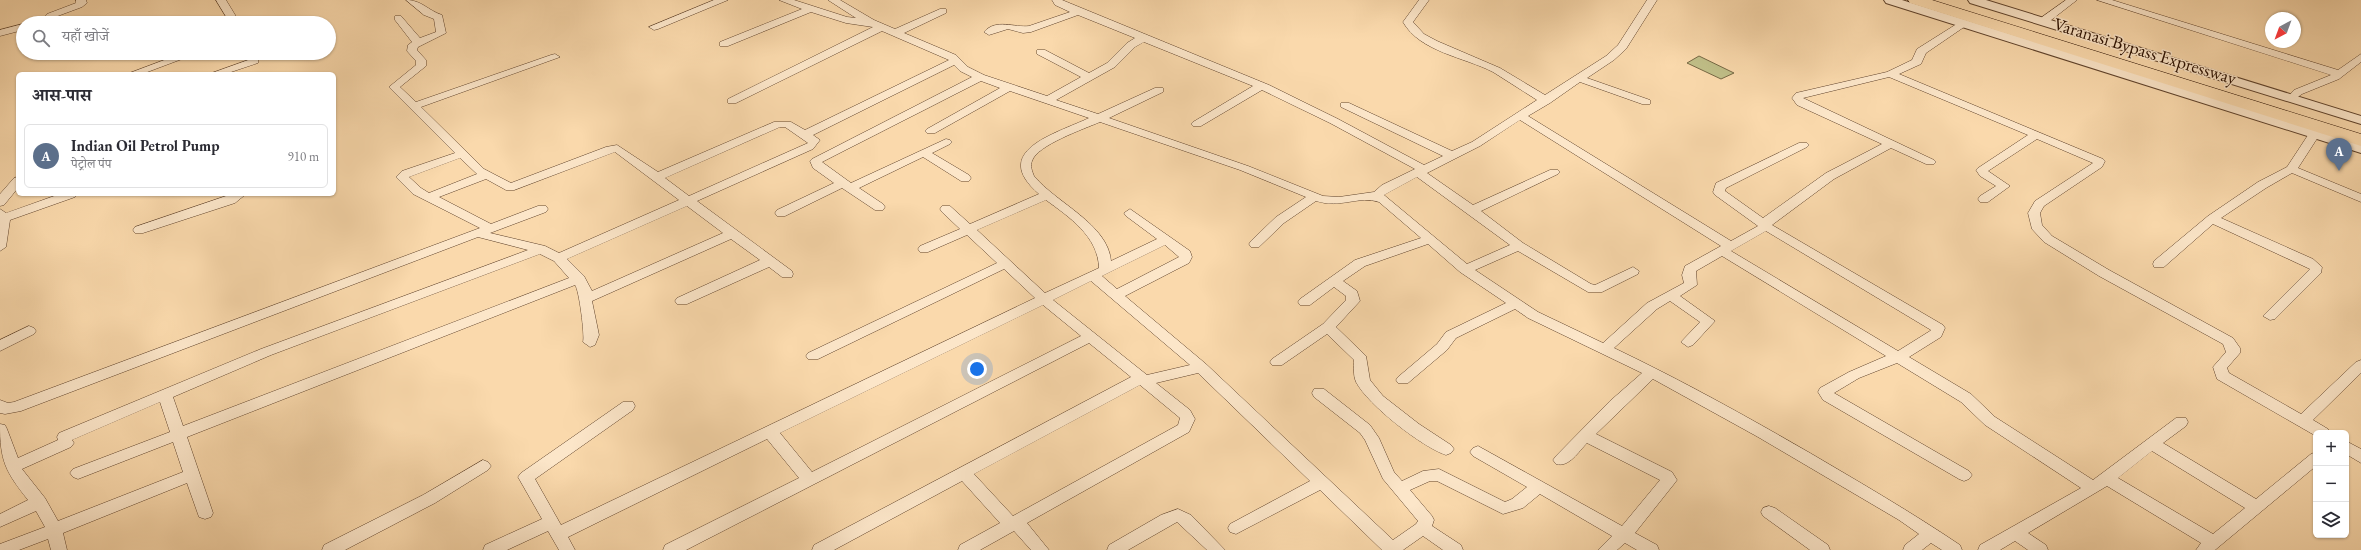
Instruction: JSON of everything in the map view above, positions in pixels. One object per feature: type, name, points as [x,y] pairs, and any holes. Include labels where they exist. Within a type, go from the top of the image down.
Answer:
[{"type":"highway","name":"Varanasi Bypass Expressway","points":[[1916,0],[2361,140]]},
{"type":"highway","name":"Varanasi Bypass Expressway","points":[[1946,0],[2361,128]]},
{"type":"street","points":[[50,16],[81,4],[81,0]]},
{"type":"street","points":[[222,0],[231,16]]},
{"type":"street","points":[[411,0],[427,13],[441,18],[439,35],[418,42],[411,49],[421,60],[421,66],[394,87],[415,106],[462,154],[486,175],[510,187],[614,148],[620,149],[787,274]]},
{"type":"street","points":[[654,27],[723,0]]},
{"type":"street","points":[[784,0],[846,20],[876,24]]},
{"type":"street","points":[[833,0],[876,24],[956,60],[964,68],[980,77],[1244,168],[1330,201],[1363,195],[1376,196],[1383,199],[1465,269],[1515,304],[1555,327],[1652,372],[1763,433],[1905,516],[1954,550]]},
{"type":"street","points":[[1057,0],[1058,3],[1078,12],[1261,86],[1322,113],[1422,171],[1519,246],[1582,286],[1592,290],[1633,271]]},
{"type":"street","points":[[1424,0],[1408,22],[1412,29],[1446,50],[1495,70],[1546,100]]},
{"type":"street","points":[[1376,196],[1386,188],[1453,156],[1521,116],[1619,51],[1652,0]]},
{"type":"street","points":[[1890,0],[2361,149]]},
{"type":"street","points":[[1974,0],[2361,120]]},
{"type":"street","points":[[2042,22],[2072,0]]},
{"type":"street","points":[[2102,0],[2340,74]]},
{"type":"street","points":[[724,44],[810,9]]},
{"type":"street","points":[[895,33],[943,11]]},
{"type":"street","points":[[989,32],[1008,26],[1031,29],[1078,12]]},
{"type":"street","points":[[398,18],[418,42]]},
{"type":"street","points":[[1930,162],[1800,103],[1797,98],[1800,95],[1890,74],[1917,62],[1921,51],[1963,23]]},
{"type":"street","points":[[732,101],[876,24]]},
{"type":"street","points":[[0,33],[16,29]]},
{"type":"street","points":[[1048,100],[1087,76],[1111,65],[1130,45],[1142,38]]},
{"type":"street","points":[[1041,52],[1087,76]]},
{"type":"street","points":[[415,106],[555,57]]},
{"type":"street","points":[[2292,98],[2298,92],[2340,74],[2361,57]]},
{"type":"street","points":[[138,72],[173,60]]},
{"type":"street","points":[[806,134],[956,60]]},
{"type":"street","points":[[220,72],[254,61]]},
{"type":"street","points":[[1890,74],[2088,154],[2097,159],[2100,163],[2039,204],[2034,213],[2036,226],[2048,239],[2098,270],[2228,341],[2233,348],[2232,353],[2220,367],[2222,376],[2318,430]]},
{"type":"street","points":[[879,207],[817,166],[816,161],[980,77]]},
{"type":"street","points":[[1578,78],[1646,102]]},
{"type":"street","points":[[1197,124],[1261,86]]},
{"type":"street","points":[[931,131],[1009,87]]},
{"type":"street","points":[[1105,269],[1104,254],[1098,242],[1059,204],[1045,196],[1036,187],[1025,171],[1025,164],[1029,156],[1041,145],[1159,90]]},
{"type":"street","points":[[1345,105],[1453,156]]},
{"type":"street","points":[[1521,116],[1726,249],[1966,398],[1990,421],[2093,488]]},
{"type":"street","points":[[559,258],[813,144],[814,140],[787,124],[778,124],[657,177]]},
{"type":"street","points":[[1984,199],[2004,186],[1984,174],[1982,170],[2038,134]]},
{"type":"street","points":[[2159,264],[2212,219],[2262,185],[2291,169],[2314,134]]},
{"type":"street","points":[[781,213],[924,153],[946,142]]},
{"type":"street","points":[[1605,349],[1652,306],[1690,285],[1691,282],[1688,275],[1690,269],[1766,226],[1767,221],[1830,176],[1891,144]]},
{"type":"street","points":[[1803,145],[1720,186],[1718,189],[1726,199],[1766,226],[1938,328],[1936,334],[1900,356],[1854,375],[1826,390],[1825,394],[1964,475]]},
{"type":"street","points":[[924,153],[965,178]]},
{"type":"street","points":[[462,154],[402,176],[412,186],[486,231],[542,249],[559,258],[579,279],[585,288],[587,298],[586,309],[592,335],[590,342]]},
{"type":"street","points":[[2291,169],[2361,198]]},
{"type":"street","points":[[1472,210],[1554,172]]},
{"type":"street","points":[[429,197],[486,175]]},
{"type":"street","points":[[0,202],[16,183]]},
{"type":"street","points":[[0,247],[5,227],[2,216],[65,196]]},
{"type":"street","points":[[139,230],[231,200],[237,196]]},
{"type":"street","points":[[924,249],[1045,196]]},
{"type":"street","points":[[1255,244],[1280,220],[1315,196]]},
{"type":"street","points":[[0,405],[5,409],[16,407],[542,209]]},
{"type":"street","points":[[946,209],[1044,299],[1185,414],[1188,419],[1184,428],[966,550]]},
{"type":"street","points":[[1116,294],[1184,260],[1185,254],[1130,213]]},
{"type":"street","points":[[2212,219],[2316,267],[2316,270],[2270,316]]},
{"type":"street","points":[[587,298],[733,233]]},
{"type":"street","points":[[1305,302],[1367,260],[1430,239]]},
{"type":"street","points":[[491,550],[555,528],[770,432],[1166,240]]},
{"type":"street","points":[[1465,269],[1519,246]]},
{"type":"street","points":[[15,466],[65,440],[266,352],[542,249]]},
{"type":"street","points":[[682,301],[770,261]]},
{"type":"street","points":[[814,356],[1005,264]]},
{"type":"street","points":[[1092,275],[1201,367],[1392,550],[1423,528],[1426,524],[1425,516],[1399,489],[1388,475],[1372,438],[1364,429],[1319,393]]},
{"type":"street","points":[[78,473],[579,279]]},
{"type":"street","points":[[1277,362],[1328,327],[1354,298],[1334,281]]},
{"type":"street","points":[[1670,295],[1708,321],[1688,342]]},
{"type":"street","points":[[1403,380],[1442,346],[1451,335],[1515,304]]},
{"type":"street","points":[[1328,327],[1361,359],[1362,380],[1366,386],[1394,413],[1422,435],[1446,450]]},
{"type":"street","points":[[0,346],[29,331]]},
{"type":"street","points":[[671,550],[1090,337]]},
{"type":"street","points":[[2303,421],[2361,365]]},
{"type":"street","points":[[820,550],[963,472],[1142,379],[1201,367]]},
{"type":"street","points":[[1561,460],[1615,405],[1652,372]]},
{"type":"street","points":[[165,395],[205,513]]},
{"type":"street","points":[[567,550],[527,480],[528,474],[628,406]]},
{"type":"street","points":[[1986,550],[2093,488],[2181,422]]},
{"type":"street","points":[[0,429],[15,466],[16,474],[39,502],[54,529],[59,550]]},
{"type":"street","points":[[770,432],[810,480]]},
{"type":"street","points":[[1585,435],[1667,476],[1669,480],[1625,534],[1606,550]]},
{"type":"street","points":[[2152,444],[2256,506]]},
{"type":"street","points":[[2349,449],[2361,457]]},
{"type":"street","points":[[1478,452],[1651,550]]},
{"type":"street","points":[[2106,478],[2208,546],[2313,460]]},
{"type":"street","points":[[330,550],[429,499],[483,466]]},
{"type":"street","points":[[963,472],[1041,550]]},
{"type":"street","points":[[2,550],[192,475]]},
{"type":"street","points":[[1399,489],[1428,475],[1439,475],[1503,508],[1509,508],[1516,506],[1538,486]]},
{"type":"street","points":[[1236,528],[1321,482]]},
{"type":"street","points":[[0,521],[39,502]]},
{"type":"street","points":[[1769,512],[1822,550]]},
{"type":"street","points":[[1115,550],[1167,519],[1178,515],[1185,519],[1217,550]]},
{"type":"street","points":[[1423,528],[1455,550]]},
{"type":"street","points":[[2015,533],[2040,550]]},
{"type":"street","points":[[1912,550],[1931,534]]},
{"type":"shaded area","points":[[1699,56],[1734,73],[1721,79],[1687,63]]},
{"type":"place","name":"Indian Oil Petrol Pump","points":[[2339,171]]}]
